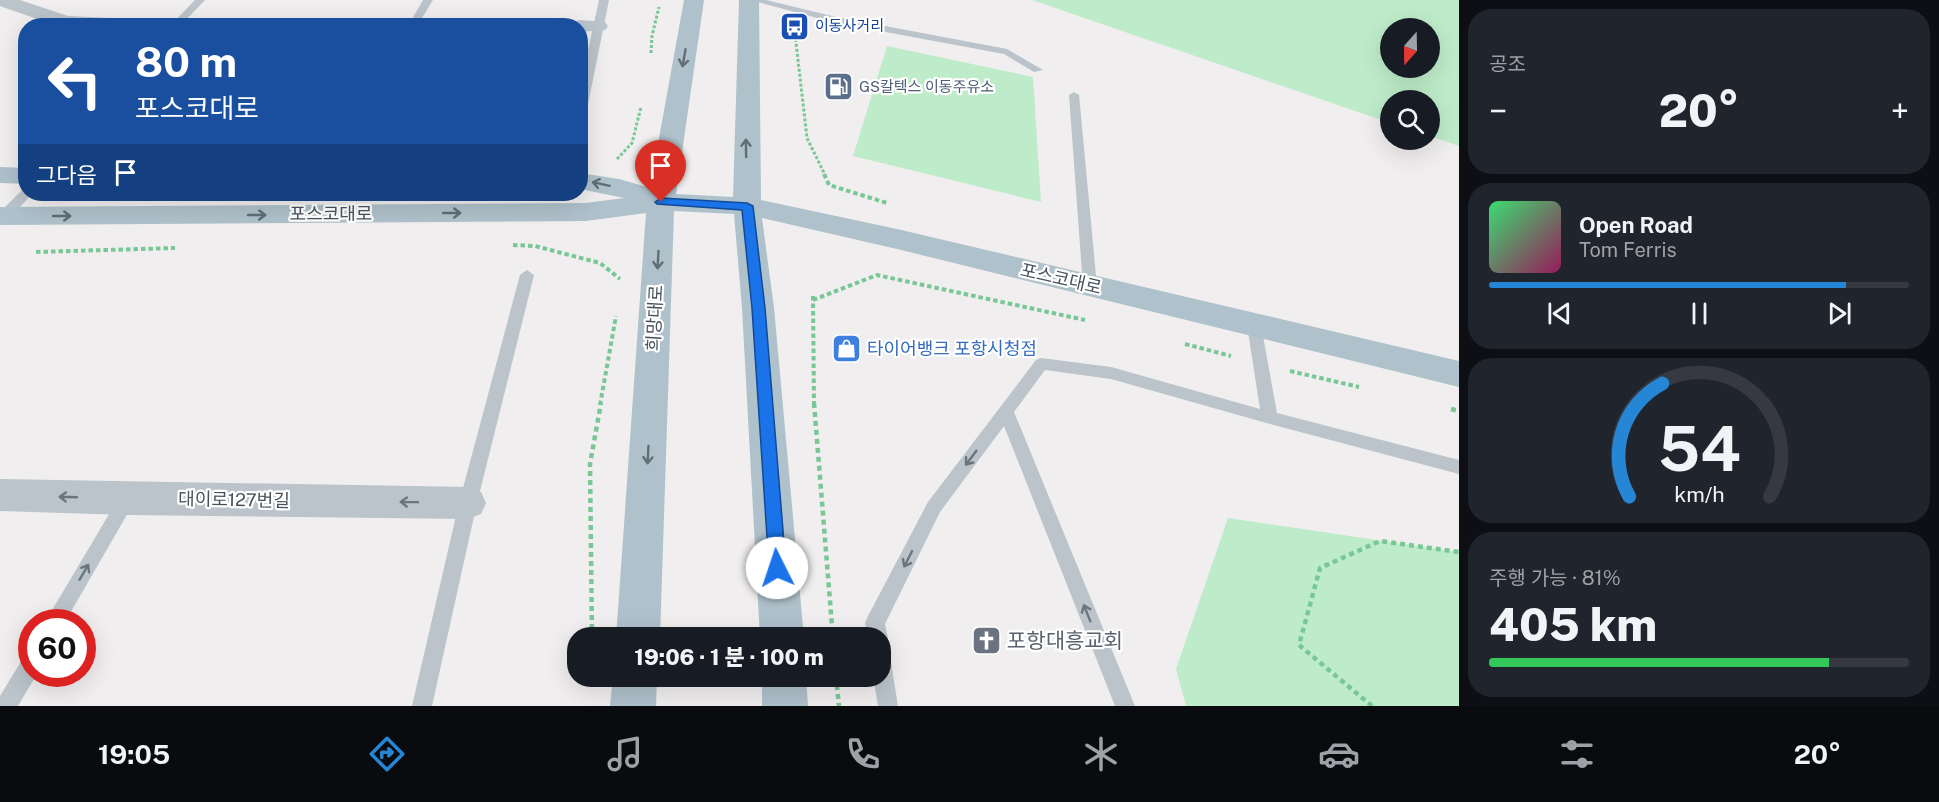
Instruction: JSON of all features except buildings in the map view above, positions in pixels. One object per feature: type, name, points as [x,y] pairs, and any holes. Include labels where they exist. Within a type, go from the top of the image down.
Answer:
[{"type":"main road","name":"희망대로","points":[[639,627],[661,202],[694,0]]},
{"type":"main road","points":[[749,0],[746,121],[747,206],[758,300],[781,627]]},
{"type":"main road","points":[[0,175],[18,176]]},
{"type":"main road","name":"포스코대로","points":[[588,182],[619,187],[661,202]]},
{"type":"main road","name":"포스코대로","points":[[1,217],[586,212],[661,202],[747,206],[1459,374]]},
{"type":"main road","points":[[633,706],[634,687]]},
{"type":"main road","points":[[784,687],[785,706]]},
{"type":"street","points":[[1,0],[54,18]]},
{"type":"street","name":"대이로127번길","points":[[0,495],[127,499],[468,503]]},
{"type":"lane","points":[[182,18],[200,0]]},
{"type":"lane","points":[[417,18],[428,0]]},
{"type":"lane","points":[[589,26],[604,0]]},
{"type":"lane","points":[[755,0],[934,40],[1008,52],[1038,70]]},
{"type":"lane","points":[[1074,95],[1090,286]]},
{"type":"lane","points":[[1,217],[18,201]]},
{"type":"lane","points":[[422,706],[468,503],[527,275]]},
{"type":"lane","points":[[1254,325],[1270,418]]},
{"type":"lane","points":[[876,627],[875,623],[934,507],[1041,364],[1111,373],[1270,418],[1459,467]]},
{"type":"lane","points":[[1006,411],[1125,706]]},
{"type":"lane","points":[[63,609],[127,499]]},
{"type":"lane","points":[[6,706],[18,686]]},
{"type":"lane","points":[[885,687],[888,706]]},
{"type":"path","points":[[651,59],[652,36],[660,0]]},
{"type":"path","points":[[792,9],[807,138],[829,185]]},
{"type":"path","points":[[616,159],[632,143],[642,101]]},
{"type":"path","points":[[512,245],[535,246],[600,263],[625,284]]},
{"type":"path","points":[[36,252],[187,247]]},
{"type":"path","points":[[832,627],[814,411],[813,298],[877,275],[1091,321]]},
{"type":"path","points":[[592,627],[590,464],[617,312]]},
{"type":"path","points":[[1182,344],[1366,389]]},
{"type":"path","points":[[1447,408],[1459,411]]},
{"type":"path","points":[[1372,706],[1299,645],[1320,568],[1380,541],[1459,552]]},
{"type":"path","points":[[837,687],[839,706]]},
{"type":"green space","points":[[1032,0],[1459,0],[1459,146],[1440,139],[1440,90],[1380,90],[1380,120]]},
{"type":"green space","points":[[887,46],[1033,77],[1041,202],[853,156]]},
{"type":"green space","points":[[1228,518],[1459,552],[1459,706],[1186,706],[1176,669]]},
{"type":"place","name":"이동사거리","points":[[794,26]]},
{"type":"place","name":"GS칼텍스 이동주유소","points":[[838,87]]},
{"type":"place","name":"타이어뱅크 포항시청점","points":[[846,349]]},
{"type":"place","name":"포항대흥교회","points":[[986,641]]},
{"type":"route","points":[[661,202],[747,206],[758,308],[777,568]]}]
